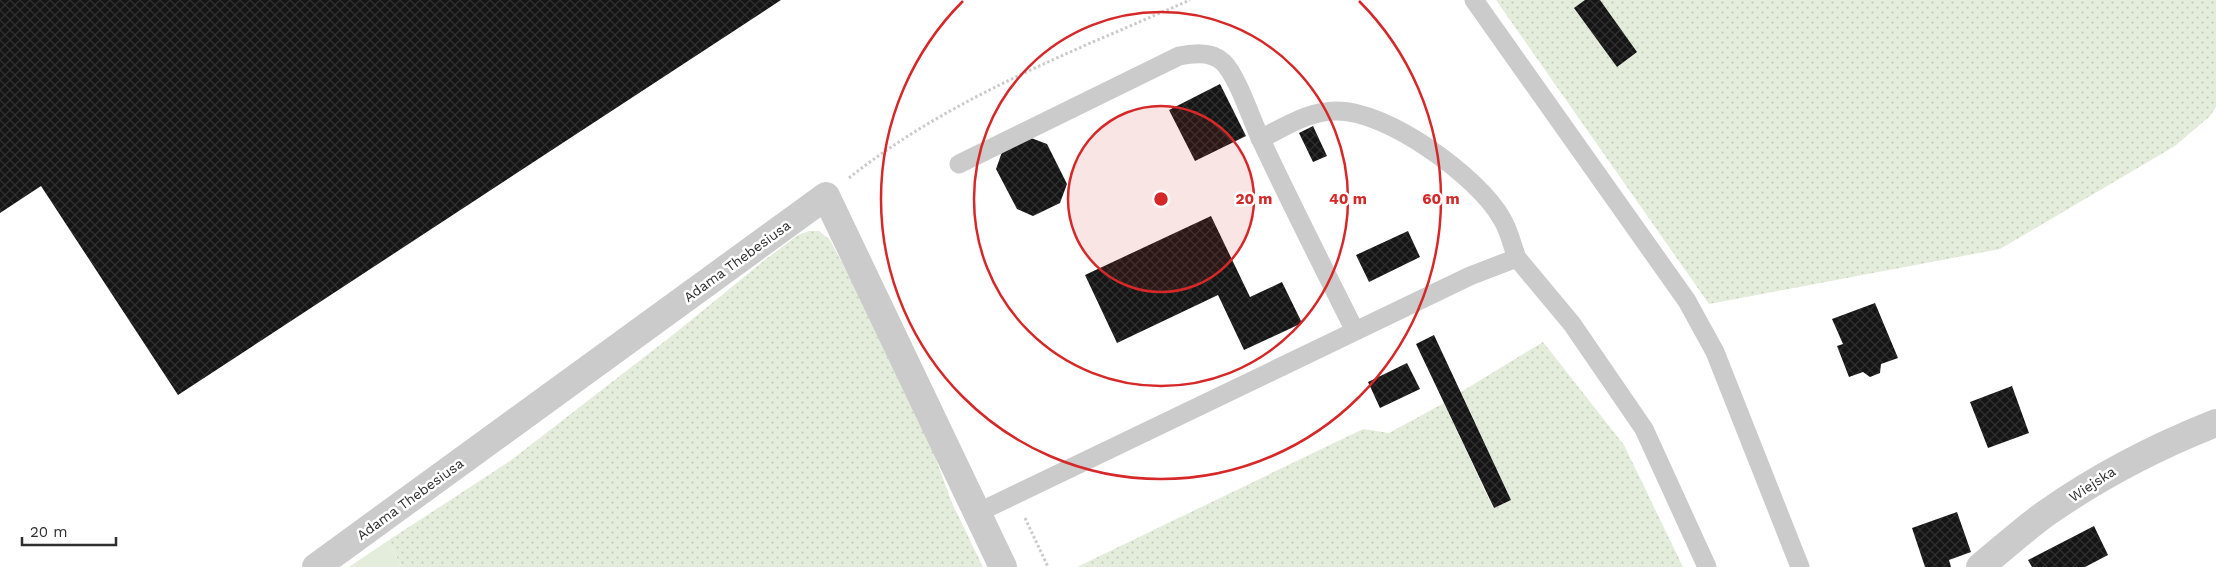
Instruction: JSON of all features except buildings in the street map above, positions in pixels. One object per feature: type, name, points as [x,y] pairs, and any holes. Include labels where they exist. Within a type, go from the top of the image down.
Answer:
[{"type":"street","points":[[826,196],[1003,567]]},
{"type":"street","name":"Adama Thebesiusa","points":[[316,567],[826,196]]},
{"type":"street","name":"Wiejska","points":[[1980,567],[2044,515],[2120,466],[2163,444],[2216,423]]},
{"type":"lane","points":[[1474,0],[1687,301],[1715,352],[1800,567]]},
{"type":"lane","points":[[958,164],[1179,56],[1194,53],[1210,55],[1222,60],[1230,70],[1260,139],[1354,331]]},
{"type":"lane","points":[[1260,139],[1313,114],[1339,111],[1375,120],[1427,145],[1480,192],[1502,218],[1517,258],[1572,324],[1644,430],[1707,567]]},
{"type":"lane","points":[[977,513],[1470,276],[1517,258]]},
{"type":"path","points":[[826,196],[884,150],[948,114],[1030,70],[1190,0]]},
{"type":"path","points":[[1015,496],[1048,567]]},
{"type":"green space","points":[[1496,0],[2216,0],[2216,107],[2210,116],[2175,146],[2000,249],[1709,304]]},
{"type":"green space","points":[[809,231],[819,231],[830,240],[863,303],[922,421],[952,503],[983,567],[401,567],[389,540],[510,461],[674,334],[766,259],[798,235]]},
{"type":"green space","points":[[1543,342],[1624,445],[1683,567],[1077,567],[1363,429],[1389,433],[1444,403],[1493,508],[1511,500],[1461,392]]},
{"type":"green space","points":[[389,540],[401,567],[349,567]]}]
